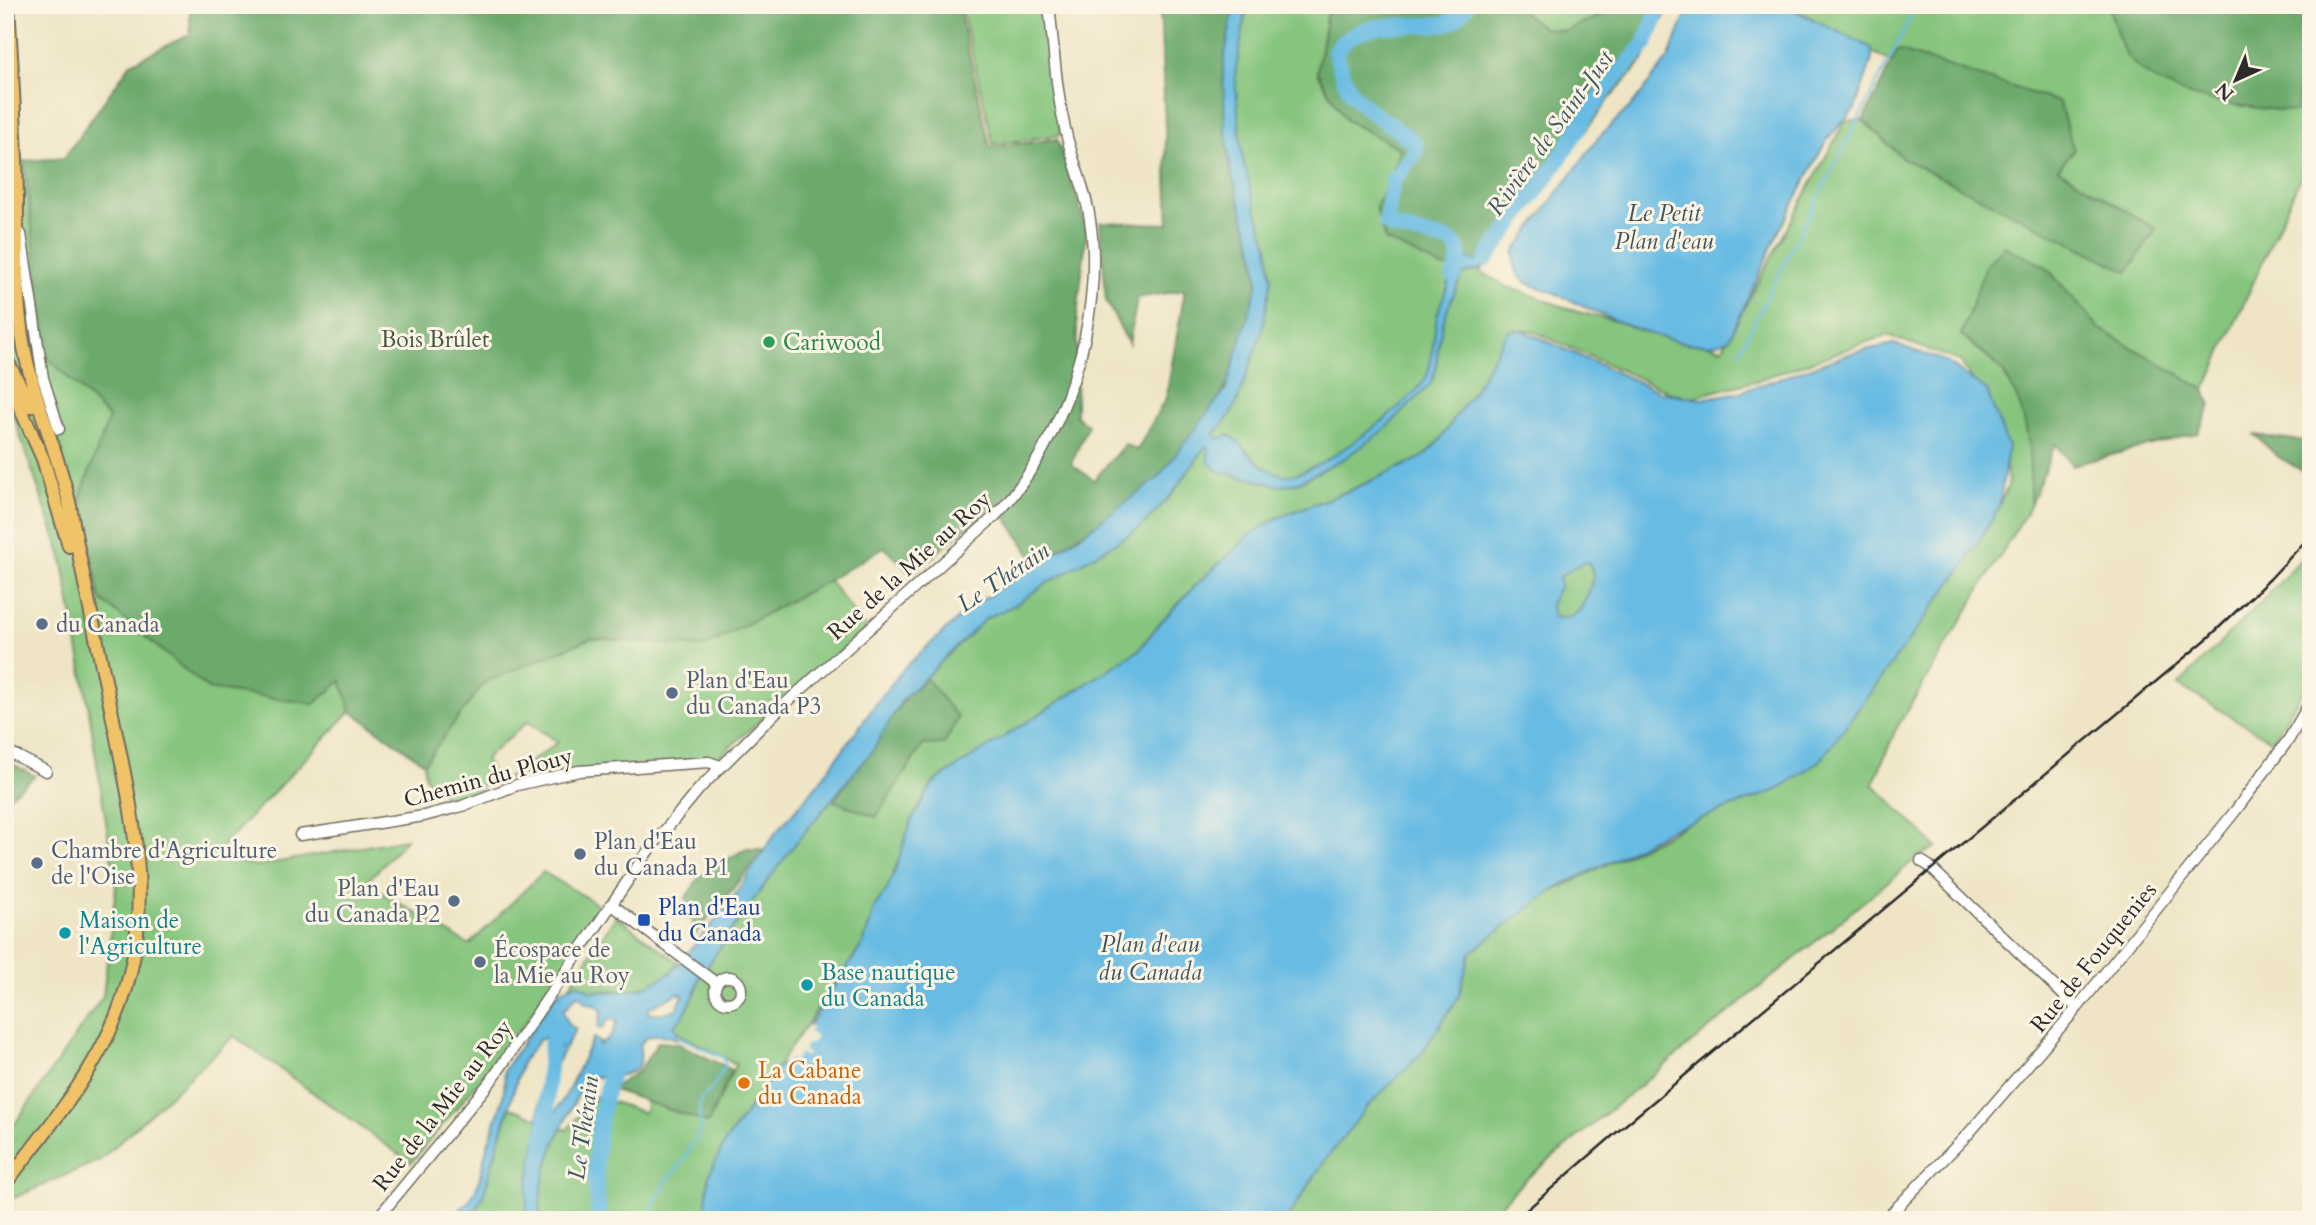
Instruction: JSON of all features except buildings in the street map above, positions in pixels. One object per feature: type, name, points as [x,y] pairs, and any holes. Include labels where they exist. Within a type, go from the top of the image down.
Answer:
[{"type":"main road","points":[[5,1184],[71,1099],[102,1049],[124,996],[138,936],[140,886],[135,837],[73,525],[61,469],[27,368],[18,311],[20,258],[8,5]]},
{"type":"main road","points":[[5,357],[42,432],[73,525]]},
{"type":"main road","points":[[5,374],[38,446],[66,532],[125,821],[132,897],[125,960],[104,1025],[70,1087],[5,1170]]},
{"type":"street","name":"Rue de la Mie au Roy","points":[[376,1220],[491,1081],[648,851],[720,766],[785,703],[1001,509],[1042,450],[1062,410],[1076,370],[1091,288],[1092,237],[1087,202],[1065,126],[1049,5]]},
{"type":"street","points":[[5,120],[11,248],[20,258],[43,378],[58,429]]},
{"type":"street","name":"Rue de Fouquenies","points":[[1885,1220],[1969,1133],[2077,1008],[2236,810],[2289,739],[2311,701]]},
{"type":"street","points":[[5,750],[46,771]]},
{"type":"street","name":"Chemin du Plouy","points":[[300,835],[424,816],[462,806],[517,785],[569,773],[709,762],[720,766]]},
{"type":"street","points":[[688,765],[708,780]]},
{"type":"street","points":[[1921,861],[2017,948],[2077,1008]]},
{"type":"street","points":[[611,904],[716,983]]},
{"type":"green space","name":"Bois Brûlet","points":[[190,5],[958,5],[990,147],[1057,139],[1087,229],[1077,316],[1076,416],[1088,425],[1071,464],[1094,480],[1125,444],[1137,450],[1166,398],[1185,290],[1137,298],[1129,344],[1106,301],[1100,222],[1169,224],[1160,5],[1234,5],[1223,66],[1225,123],[1231,171],[1255,255],[1258,283],[1229,381],[1215,405],[1157,479],[1131,500],[1037,564],[996,503],[912,574],[884,547],[829,580],[704,647],[591,638],[485,682],[424,763],[351,711],[341,681],[314,704],[208,689],[100,599],[80,498],[109,418],[48,358],[24,161],[64,158],[131,63],[190,34]]},
{"type":"green space","points":[[961,5],[1047,5],[1060,135],[993,144]]},
{"type":"green space","points":[[1232,5],[1328,5],[1317,73],[1346,120],[1401,149],[1377,208],[1505,286],[1578,312],[1722,349],[1845,121],[1863,120],[1904,159],[2057,169],[1899,50],[1892,63],[1787,5],[2311,5],[2311,146],[2301,176],[2205,390],[2099,328],[2045,266],[1961,335],[2001,369],[2024,411],[2031,453],[2030,506],[1896,729],[1873,784],[1936,847],[1918,857],[1524,1181],[1486,1220],[1277,1220],[1322,1159],[1424,1042],[1471,950],[1505,915],[1676,830],[1812,748],[1837,722],[1989,525],[2009,484],[1996,414],[1960,361],[1887,335],[1755,381],[1685,399],[1531,330],[1516,332],[1495,354],[1439,441],[1423,457],[1349,491],[1279,517],[1250,535],[1158,625],[1139,650],[934,782],[911,821],[896,868],[887,890],[875,906],[864,942],[726,1141],[707,1189],[711,1220],[474,1220],[510,1107],[567,1130],[596,1096],[644,1113],[644,1101],[708,1123],[736,1064],[678,1033],[674,1025],[696,993],[699,979],[742,915],[798,840],[873,750],[902,700],[986,618],[1015,605],[1140,528],[1172,494],[1206,446],[1200,423],[1226,389],[1234,183]]},
{"type":"green space","points":[[1328,5],[1514,5],[1543,28],[1565,31],[1625,5],[1670,5],[1642,62],[1611,97],[1481,269],[1441,267],[1385,240],[1376,208],[1401,149],[1346,120],[1317,72]]},
{"type":"green space","points":[[1514,5],[1625,5],[1565,31],[1543,28]]},
{"type":"green space","points":[[2309,5],[2310,34],[2296,112],[2228,104],[2182,92],[2161,83],[2142,71],[2124,52],[2109,6]]},
{"type":"green space","points":[[1898,50],[2059,102],[2074,150],[2058,169],[2156,229],[2128,272],[1904,159],[1863,120]]},
{"type":"green space","points":[[24,161],[48,357],[109,418],[80,498],[100,599],[131,624],[341,680],[351,711],[212,857],[257,866],[406,839],[366,883],[469,945],[543,872],[594,902],[602,912],[512,1041],[411,1163],[234,1036],[100,1160],[5,1202],[5,1138],[103,996],[116,887],[62,557],[16,424],[5,404],[5,163]]},
{"type":"green space","points":[[2004,246],[2045,266],[2099,328],[2205,390],[2211,406],[2198,433],[2072,465],[2055,444],[2030,506],[2029,453],[2019,403],[1998,366],[1961,335],[1986,265]]},
{"type":"green space","points":[[2255,435],[2311,442],[2311,476],[2277,456]]},
{"type":"green space","points":[[2311,548],[2311,678],[2272,741],[2178,685]]},
{"type":"green space","points":[[1583,561],[1589,563],[1594,575],[1586,599],[1571,616],[1554,617],[1550,604],[1560,586],[1559,577]]},
{"type":"green space","points":[[829,580],[866,629],[716,759],[507,779],[558,742],[527,722],[485,759],[491,769],[476,796],[452,803],[425,777],[424,763],[484,682],[591,638],[704,647]]},
{"type":"green space","points":[[927,679],[958,718],[944,744],[923,745],[876,817],[834,801],[908,694]]},
{"type":"green space","points":[[5,760],[35,776],[5,800]]},
{"type":"green space","points":[[745,849],[765,849],[696,934],[686,898],[699,877]]},
{"type":"green space","points":[[616,916],[679,963],[665,978],[634,990],[591,991],[577,983],[570,985]]},
{"type":"green space","points":[[658,1042],[679,1044],[732,1070],[708,1123],[611,1089],[640,1070]]},
{"type":"water","points":[[1234,5],[1247,5],[1235,75],[1242,155],[1268,246],[1272,279],[1262,331],[1239,397],[1231,414],[1214,435],[1219,439],[1229,435],[1268,469],[1285,475],[1317,465],[1339,452],[1385,419],[1419,387],[1427,375],[1437,317],[1456,256],[1475,261],[1483,258],[1494,242],[1499,246],[1488,264],[1463,274],[1453,296],[1442,328],[1431,384],[1383,431],[1345,458],[1299,482],[1281,486],[1218,471],[1208,462],[1209,448],[1206,446],[1172,494],[1140,528],[1015,605],[986,618],[902,700],[873,750],[798,840],[742,915],[699,979],[694,996],[682,1018],[674,1025],[678,1033],[677,1039],[661,1035],[647,1037],[640,1045],[640,1063],[637,1068],[625,1074],[608,1077],[588,1076],[554,1145],[543,1181],[539,1220],[526,1220],[527,1192],[538,1126],[540,1092],[547,1069],[560,1046],[549,1036],[539,1040],[522,1062],[483,1196],[478,1205],[462,1220],[452,1220],[471,1199],[478,1184],[502,1101],[504,1070],[554,997],[563,989],[577,983],[591,991],[619,992],[645,987],[671,973],[729,904],[776,832],[817,785],[906,666],[971,607],[1080,536],[1157,479],[1226,389],[1258,283],[1255,255],[1231,171],[1225,123],[1223,66]],"holes":[[[679,993],[683,995],[677,1009],[664,1013],[648,1013],[649,1008]],[[577,995],[582,997],[585,1003],[597,1006],[602,1011],[598,1028],[601,1029],[610,1018],[617,1022],[611,1036],[603,1043],[599,1045],[600,1042],[593,1038],[567,1093],[552,1117],[548,1118],[546,1096],[549,1084],[558,1060],[576,1029],[569,1025],[563,1011]]]},
{"type":"water","name":"Le Petit Plan d'eau","points":[[1690,5],[1784,5],[1872,48],[1872,59],[1855,109],[1827,139],[1779,231],[1729,339],[1712,344],[1692,344],[1668,339],[1617,321],[1528,283],[1519,275],[1514,261],[1514,252],[1599,137],[1633,104],[1669,57]]},
{"type":"water","name":"Plan d'eau du Canada","points":[[1522,330],[1660,392],[1701,399],[1740,392],[1855,352],[1894,344],[1945,361],[1987,391],[2008,447],[1999,507],[1965,564],[1820,761],[1777,790],[1667,831],[1557,887],[1470,953],[1459,996],[1422,1053],[1368,1106],[1326,1159],[1286,1220],[711,1220],[706,1204],[709,1175],[726,1141],[816,1015],[864,942],[875,906],[887,890],[896,868],[911,821],[934,782],[1139,650],[1158,625],[1200,581],[1250,535],[1279,517],[1349,491],[1423,457],[1439,441],[1474,390],[1508,331]],"holes":[[[1583,562],[1589,563],[1594,576],[1582,606],[1571,616],[1554,617],[1550,604],[1560,586],[1559,577]]]},
{"type":"pier","points":[[808,1025],[812,1028],[809,1032],[816,1037],[810,1045],[807,1043],[803,1050],[808,1054],[806,1057],[800,1053],[794,1062],[789,1059],[785,1065],[781,1063]]},
{"type":"waterway","points":[[1454,276],[1459,253],[1450,241],[1392,227],[1386,222],[1393,181],[1415,153],[1416,145],[1354,96],[1344,79],[1335,51],[1344,41],[1364,30],[1449,22],[1467,5]]},
{"type":"waterway","name":"Rivière de Saint-Just","points":[[1486,259],[1556,164],[1587,115],[1645,44],[1660,5]]},
{"type":"waterway","points":[[1739,352],[1917,5]]},
{"type":"waterway","name":"Le Thérain","points":[[543,1138],[547,1120],[547,1087],[553,1028]]},
{"type":"waterway","points":[[645,1220],[665,1184],[697,1137],[701,1129],[701,1099],[711,1090],[725,1067],[724,1058],[675,1035]]},
{"type":"waterway","name":"Le Thérain","points":[[600,1220],[596,1179],[600,1117],[617,1057]]},
{"type":"railway","points":[[1515,1220],[2208,638],[2270,579],[2311,535]]},
{"type":"place","name":"Cariwood","points":[[769,342]]},
{"type":"place","name":"du Canada","points":[[42,624]]},
{"type":"place","name":"Plan d'Eau du Canada P3","points":[[672,693]]},
{"type":"place","name":"Plan d'Eau du Canada P1","points":[[580,854]]},
{"type":"place","name":"Chambre d'Agriculture de l'Oise","points":[[37,863]]},
{"type":"place","name":"Plan d'Eau du Canada P2","points":[[454,901]]},
{"type":"place","name":"Plan d'Eau du Canada","points":[[644,920]]},
{"type":"place","name":"Maison de l'Agriculture","points":[[65,933]]},
{"type":"place","name":"Écospace de la Mie au Roy","points":[[480,962]]},
{"type":"place","name":"Base nautique du Canada","points":[[807,985]]},
{"type":"place","name":"La Cabane du Canada","points":[[744,1083]]}]
